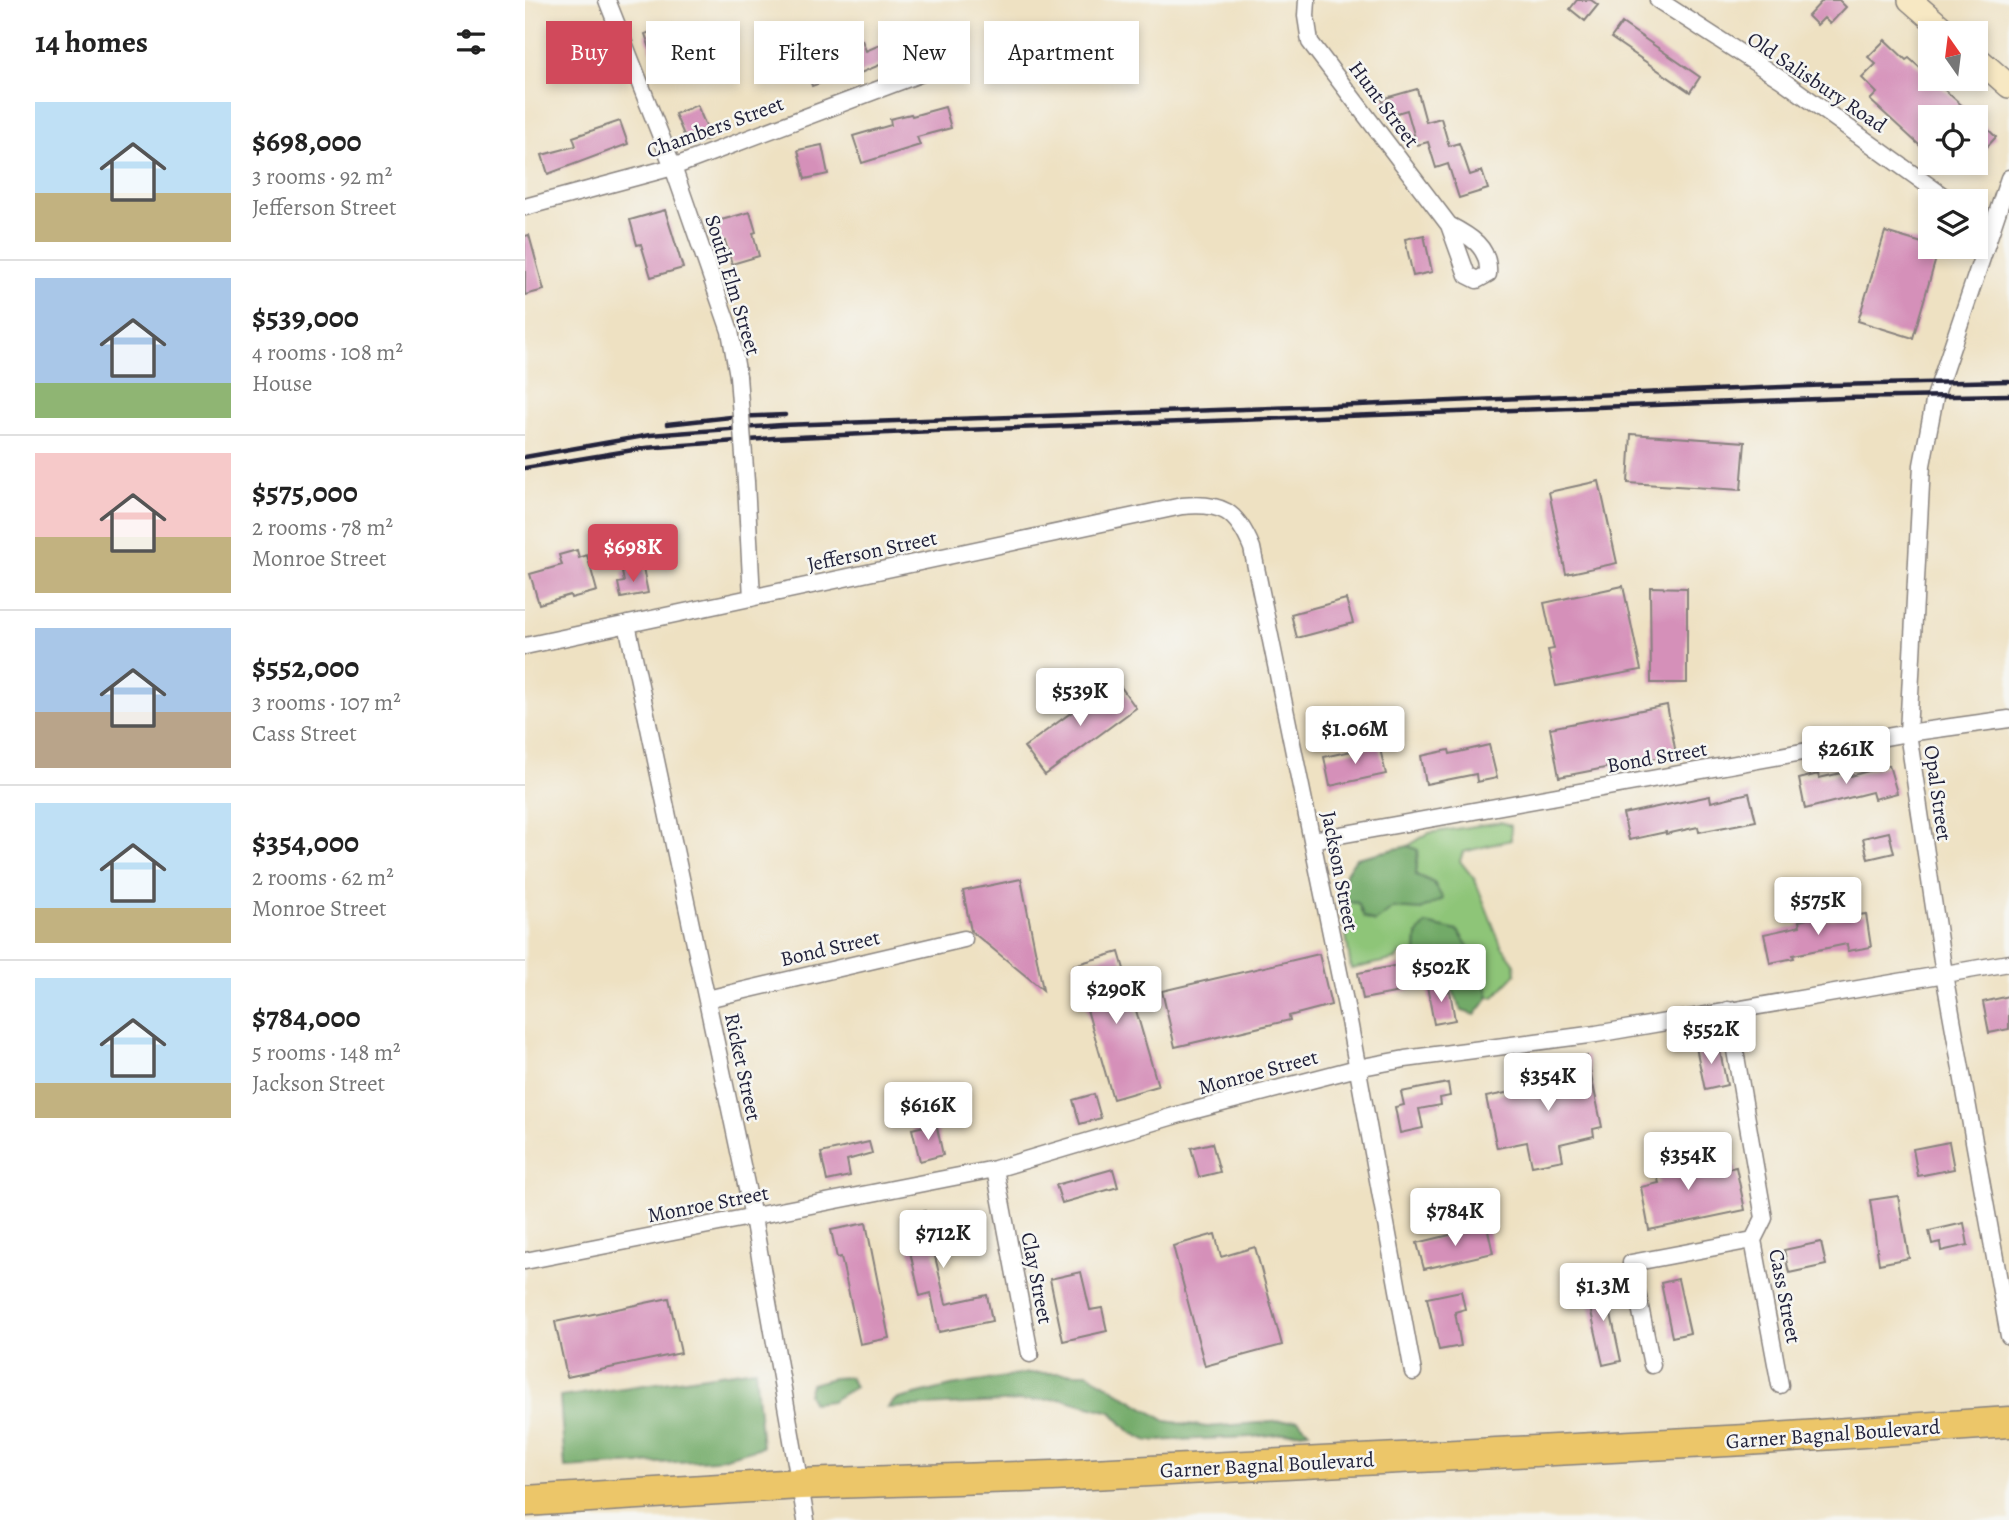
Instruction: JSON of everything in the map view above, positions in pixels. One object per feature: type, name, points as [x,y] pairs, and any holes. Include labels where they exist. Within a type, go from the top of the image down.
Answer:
[{"type":"highway","name":"Garner Bagnal Boulevard","points":[[525,1501],[800,1484],[1067,1476],[1746,1440],[2009,1422]]},
{"type":"street","name":"South Elm Street","points":[[607,0],[673,167],[730,331],[738,376],[751,598]]},
{"type":"street","name":"Hunt Street","points":[[1307,0],[1306,16],[1310,42],[1449,225]]},
{"type":"street","name":"Old Salisbury Road","points":[[1658,0],[1782,80],[1933,189]]},
{"type":"street","points":[[1910,0],[1934,21]]},
{"type":"street","points":[[1988,68],[2009,86]]},
{"type":"street","name":"Chambers Street","points":[[525,207],[673,167],[893,84]]},
{"type":"street","name":"Opal Street","points":[[2009,178],[1935,397],[1922,465],[1908,733],[1944,974],[2009,1336]]},
{"type":"street","name":"Jefferson Street","points":[[525,646],[1182,506],[1205,504],[1227,511]]},
{"type":"street","name":"Jackson Street","points":[[1227,511],[1244,527],[1252,548],[1352,1037],[1413,1372]]},
{"type":"street","name":"Ricket Street","points":[[627,624],[753,1217],[806,1520]]},
{"type":"street","name":"Bond Street","points":[[1312,840],[1908,733],[2009,719]]},
{"type":"street","name":"Bond Street","points":[[707,999],[964,939]]},
{"type":"street","name":"Monroe Street","points":[[525,1261],[995,1169],[1184,1113],[1357,1068],[1405,1059],[1595,1034],[2009,963]]},
{"type":"street","name":"Cass Street","points":[[1728,1010],[1764,1218],[1753,1240],[1780,1385]]},
{"type":"street","name":"Clay Street","points":[[995,1169],[1030,1354]]},
{"type":"street","points":[[1652,1365],[1631,1263],[1753,1240]]},
{"type":"green space","points":[[1501,822],[1511,826],[1511,840],[1463,852],[1460,861],[1475,880],[1501,945],[1515,964],[1516,974],[1494,997],[1489,997],[1481,966],[1417,935],[1416,954],[1402,953],[1396,959],[1351,969],[1341,901],[1358,903],[1364,917],[1393,908],[1421,909],[1442,899],[1434,883],[1416,875],[1418,851],[1408,846],[1429,833]]},
{"type":"green space","points":[[1408,846],[1418,850],[1416,875],[1434,883],[1443,899],[1421,910],[1393,908],[1375,922],[1364,917],[1358,903],[1341,901],[1346,873],[1356,858]]},
{"type":"green space","points":[[1426,924],[1458,931],[1481,966],[1489,997],[1475,1015],[1462,1011],[1435,961],[1416,954],[1417,935]]},
{"type":"green space","points":[[755,1369],[762,1447],[715,1460],[565,1468],[560,1397]]},
{"type":"green space","points":[[1029,1373],[1087,1373],[1166,1421],[1207,1427],[1298,1420],[1309,1431],[1252,1437],[1148,1441],[1130,1432],[1111,1412],[1062,1399],[888,1408],[895,1400],[951,1386]]},
{"type":"green space","points":[[850,1377],[855,1387],[831,1401],[813,1403],[808,1394],[811,1384]]},
{"type":"building","points":[[1577,0],[1591,0],[1598,5],[1585,21],[1570,9]]},
{"type":"building","points":[[1823,0],[1839,0],[1846,7],[1830,24],[1824,18],[1817,25],[1808,16]]},
{"type":"building","points":[[1622,23],[1700,77],[1690,92],[1611,38]]},
{"type":"building","points":[[1885,40],[1906,60],[1909,58],[1918,66],[1918,91],[1946,91],[1962,105],[1918,105],[1918,144],[1870,100],[1877,93],[1862,78],[1876,64],[1868,57]]},
{"type":"building","points":[[864,46],[866,51],[878,46],[878,66],[864,71]]},
{"type":"building","points":[[1417,89],[1426,122],[1441,118],[1449,146],[1459,143],[1470,175],[1482,171],[1488,189],[1459,198],[1448,164],[1436,168],[1428,142],[1417,145],[1407,110],[1387,116],[1382,99]]},
{"type":"building","points":[[697,105],[711,138],[689,147],[675,114]]},
{"type":"building","points":[[945,107],[951,128],[917,137],[920,145],[862,163],[853,136],[891,125],[890,119]]},
{"type":"building","points":[[620,121],[628,144],[548,174],[542,155],[576,146],[573,137]]},
{"type":"building","points":[[1988,129],[1996,137],[1988,146]]},
{"type":"building","points":[[822,145],[828,174],[805,179],[798,150]]},
{"type":"building","points":[[665,210],[683,268],[651,277],[630,220]]},
{"type":"building","points":[[750,212],[759,256],[732,264],[725,241],[720,242],[714,222]]},
{"type":"building","points":[[1885,232],[1918,242],[1918,259],[1936,259],[1913,338],[1858,321]]},
{"type":"building","points":[[529,235],[544,290],[525,295],[525,236]]},
{"type":"building","points":[[1424,235],[1432,272],[1413,276],[1405,239]]},
{"type":"building","points":[[1631,434],[1745,442],[1741,490],[1628,483]]},
{"type":"building","points":[[1599,481],[1617,563],[1566,574],[1549,492]]},
{"type":"building","points":[[577,550],[579,558],[587,555],[597,591],[539,604],[530,574],[562,565],[559,555]]},
{"type":"building","points":[[643,568],[648,593],[621,598],[618,583],[624,582],[622,572]]},
{"type":"building","points":[[1623,586],[1641,670],[1556,686],[1548,650],[1554,649],[1544,603]]},
{"type":"building","points":[[1650,587],[1687,588],[1687,683],[1651,683]]},
{"type":"building","points":[[1346,599],[1353,623],[1297,638],[1291,614]]},
{"type":"building","points":[[1116,680],[1136,708],[1045,775],[1024,747]]},
{"type":"building","points":[[1667,705],[1676,754],[1559,777],[1550,728]]},
{"type":"building","points":[[1379,745],[1386,774],[1330,786],[1324,757]]},
{"type":"building","points":[[1489,745],[1497,778],[1477,782],[1476,774],[1426,784],[1421,756],[1449,750],[1450,754]]},
{"type":"building","points":[[1889,765],[1897,793],[1874,799],[1872,792],[1805,809],[1799,779],[1818,774],[1819,778],[1850,771],[1851,776]]},
{"type":"building","points":[[1749,793],[1756,821],[1699,832],[1698,827],[1629,840],[1623,814],[1710,796],[1711,802]]},
{"type":"building","points":[[1889,832],[1894,853],[1868,859],[1863,838]]},
{"type":"building","points":[[1021,879],[1043,990],[971,931],[963,891]]},
{"type":"building","points":[[1866,914],[1871,947],[1848,951],[1847,944],[1793,955],[1794,958],[1770,963],[1764,934],[1800,926],[1799,921],[1824,915],[1825,920]]},
{"type":"building","points":[[1119,952],[1158,1086],[1113,1099],[1074,965]]},
{"type":"building","points":[[1319,954],[1331,1005],[1289,1016],[1290,1020],[1175,1047],[1162,991]]},
{"type":"building","points":[[1404,964],[1410,990],[1363,999],[1358,973]]},
{"type":"building","points":[[1444,982],[1446,992],[1450,991],[1455,1020],[1434,1024],[1427,986]]},
{"type":"building","points":[[2009,996],[2009,1029],[1989,1033],[1983,1002]]},
{"type":"building","points":[[1718,1042],[1727,1085],[1705,1090],[1696,1047]]},
{"type":"building","points":[[1587,1056],[1602,1127],[1593,1129],[1594,1136],[1560,1144],[1563,1160],[1532,1166],[1527,1142],[1497,1148],[1486,1097],[1560,1082],[1556,1062]]},
{"type":"building","points":[[1448,1083],[1450,1096],[1440,1098],[1441,1105],[1419,1109],[1423,1128],[1400,1133],[1395,1107],[1404,1105],[1401,1092]]},
{"type":"building","points":[[1094,1094],[1101,1118],[1080,1124],[1073,1100]]},
{"type":"building","points":[[936,1123],[943,1155],[920,1161],[912,1129]]},
{"type":"building","points":[[1673,1141],[1683,1178],[1736,1167],[1745,1210],[1649,1230],[1641,1187],[1659,1183],[1649,1147]]},
{"type":"building","points":[[869,1142],[872,1153],[847,1160],[850,1176],[827,1181],[821,1153]]},
{"type":"building","points":[[1949,1142],[1954,1169],[1918,1176],[1913,1149]]},
{"type":"building","points":[[1212,1143],[1220,1172],[1199,1177],[1191,1148]]},
{"type":"building","points":[[1113,1169],[1118,1187],[1062,1203],[1056,1185]]},
{"type":"building","points":[[1898,1196],[1909,1258],[1879,1264],[1870,1200]]},
{"type":"building","points":[[925,1211],[929,1230],[971,1220],[976,1243],[934,1252],[946,1304],[987,1295],[992,1321],[939,1332],[931,1293],[920,1296],[902,1216]]},
{"type":"building","points":[[866,1223],[889,1338],[860,1344],[841,1257],[837,1258],[831,1230]]},
{"type":"building","points":[[1964,1223],[1968,1245],[1941,1251],[1940,1242],[1932,1244],[1929,1231]]},
{"type":"building","points":[[1487,1226],[1493,1253],[1424,1269],[1417,1243]]},
{"type":"building","points":[[1215,1234],[1221,1257],[1255,1247],[1282,1345],[1205,1366],[1173,1246]]},
{"type":"building","points":[[1821,1242],[1826,1265],[1789,1273],[1784,1250]]},
{"type":"building","points":[[1081,1272],[1090,1310],[1102,1308],[1107,1331],[1063,1341],[1050,1279]]},
{"type":"building","points":[[1678,1279],[1690,1333],[1672,1337],[1661,1283]]},
{"type":"building","points":[[1604,1281],[1621,1361],[1603,1365],[1585,1285]]},
{"type":"building","points":[[1461,1291],[1465,1309],[1455,1312],[1461,1346],[1439,1350],[1427,1298]]},
{"type":"building","points":[[669,1298],[681,1353],[567,1377],[555,1322]]},
{"type":"railway","points":[[525,457],[650,435],[782,425],[1832,385],[2009,381]]},
{"type":"railway","points":[[525,468],[645,448],[774,438],[1845,398],[2009,395]]},
{"type":"railway","points":[[667,424],[731,417],[785,415]]}]
